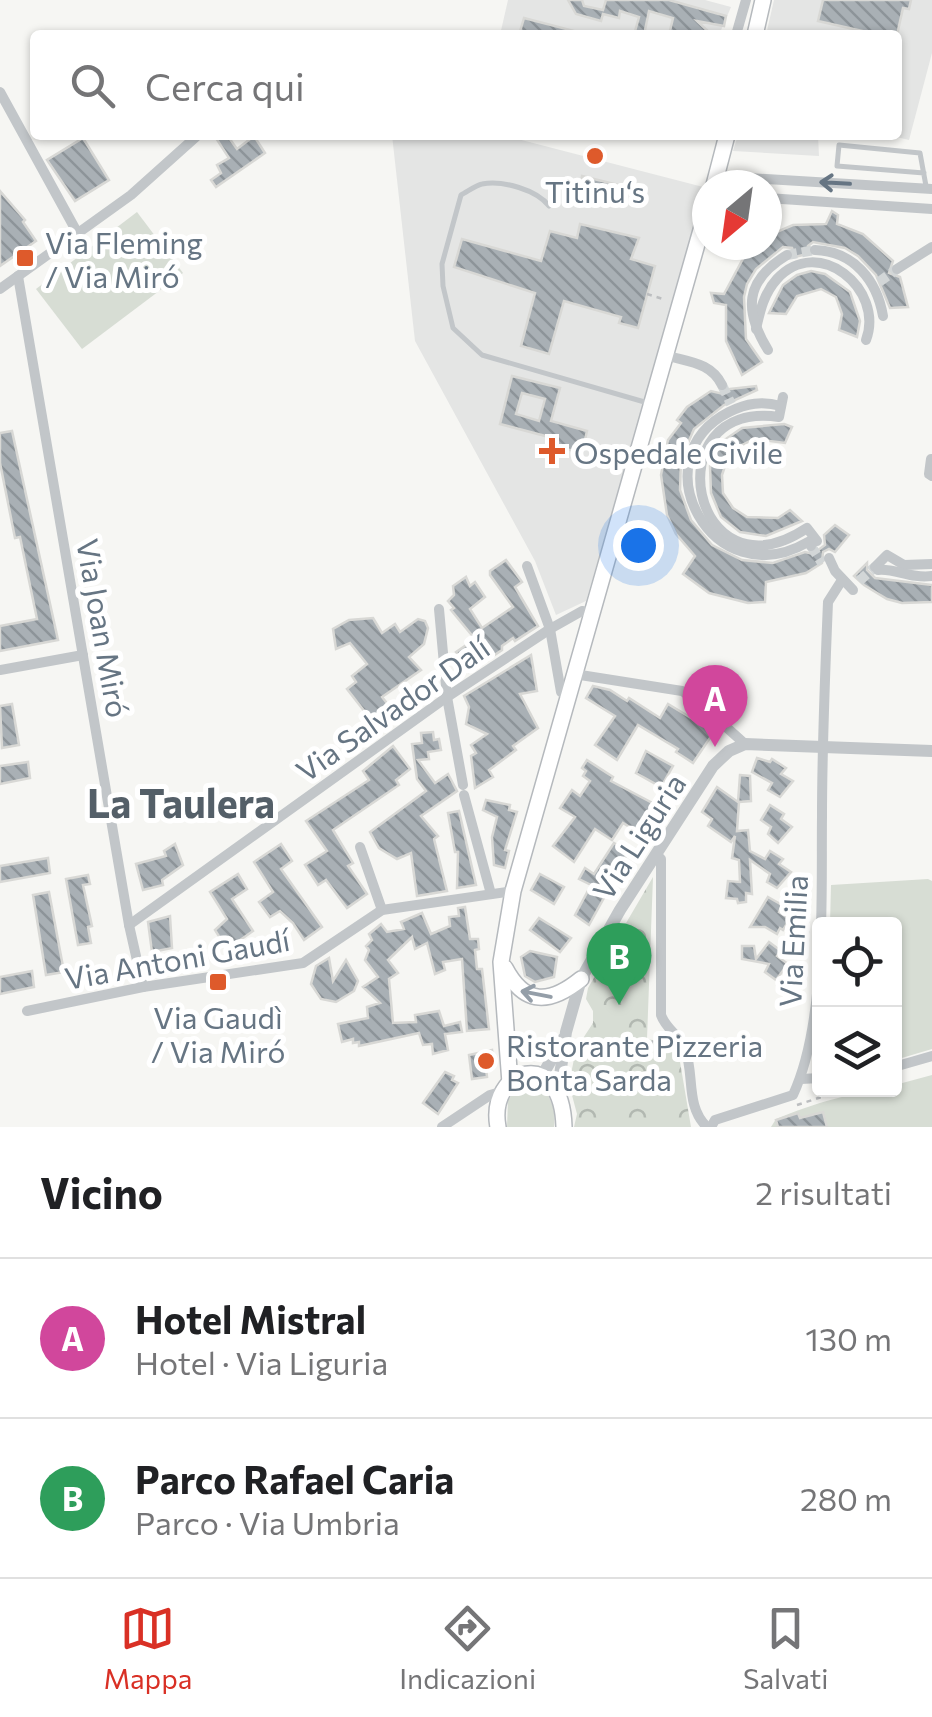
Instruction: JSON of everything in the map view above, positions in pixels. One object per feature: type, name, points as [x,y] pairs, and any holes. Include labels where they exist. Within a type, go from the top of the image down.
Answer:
[{"type":"main road","points":[[756,30],[763,0]]},
{"type":"main road","points":[[718,170],[726,140]]},
{"type":"main road","points":[[494,1122],[507,1087],[508,1030],[501,962],[513,891],[692,260]]},
{"type":"main road","points":[[501,962],[513,984],[531,997],[549,998],[564,993],[582,979]]},
{"type":"main road","points":[[508,1030],[515,1051],[536,1075],[558,1090],[564,1127]]},
{"type":"main road","points":[[507,1087],[536,1075]]},
{"type":"street","points":[[732,0],[746,2],[738,30]]},
{"type":"street","points":[[0,92],[78,234]]},
{"type":"street","points":[[0,289],[131,195],[192,140]]},
{"type":"street","points":[[782,184],[929,189]]},
{"type":"street","points":[[782,199],[932,209]]},
{"type":"street","points":[[897,270],[932,247]]},
{"type":"street","points":[[815,250],[838,255],[869,275],[877,284],[883,316]]},
{"type":"street","points":[[768,350],[750,312],[758,281],[787,255]]},
{"type":"street","points":[[756,329],[762,303],[777,278],[804,264],[824,264],[840,268],[862,292],[871,320],[866,340]]},
{"type":"street","name":"Via Joan Miró","points":[[18,276],[129,926],[143,988]]},
{"type":"street","points":[[862,292],[877,284]]},
{"type":"street","points":[[665,355],[708,367],[716,372],[722,385]]},
{"type":"street","points":[[781,407],[754,402],[702,432],[688,470],[689,492],[708,532],[723,545],[754,556],[791,552],[808,542],[814,544]]},
{"type":"street","points":[[931,459],[932,476]]},
{"type":"street","points":[[932,564],[904,565],[887,555],[876,568],[889,568],[914,578],[932,576]]},
{"type":"street","points":[[826,561],[838,575],[859,585]]},
{"type":"street","points":[[527,566],[550,628],[561,692],[568,693]]},
{"type":"street","name":"Via Emilia","points":[[801,1079],[815,1010],[828,602],[838,575]]},
{"type":"street","points":[[439,608],[447,697],[463,790],[491,894]]},
{"type":"street","name":"Via Salvador Dalí","points":[[129,926],[447,697],[550,628],[582,611],[591,613]]},
{"type":"street","points":[[0,670],[84,655]]},
{"type":"street","points":[[574,674],[682,692],[696,699],[744,744],[932,751]]},
{"type":"street","name":"Via Liguria","points":[[558,1090],[566,1032],[582,979],[713,766],[730,750],[744,744]]},
{"type":"street","points":[[360,847],[382,910]]},
{"type":"street","points":[[656,854],[660,859],[661,1015],[666,1028],[685,1050],[699,1118],[709,1127],[715,1120],[793,1096],[801,1079],[812,1078]]},
{"type":"street","name":"Via Antoni Gaudí","points":[[27,1011],[143,988],[304,964],[382,910],[513,891]]},
{"type":"street","name":"Via Liguria","points":[[536,1075],[566,1032]]},
{"type":"street","points":[[902,1065],[932,1056]]},
{"type":"street","points":[[442,1127],[507,1087]]},
{"type":"lane","points":[[924,173],[837,166],[839,146],[920,153],[929,189]]},
{"type":"lane","points":[[549,206],[543,197],[528,190],[505,186],[482,184],[461,196],[442,264],[452,328],[482,355],[651,404]]},
{"type":"path","points":[[647,294],[668,300]]},
{"type":"path","points":[[581,1043],[596,1050],[641,1052],[657,1041]]},
{"type":"shaded area","points":[[508,0],[705,0],[731,7],[721,30],[501,30]]},
{"type":"shaded area","points":[[774,0],[932,0],[932,53],[909,140],[902,138],[902,30],[767,30]]},
{"type":"shaded area","name":"Ospedale Civile","points":[[393,140],[521,140],[692,184],[692,239],[586,601],[556,615],[535,561],[415,341]]},
{"type":"shaded area","points":[[736,140],[818,140],[819,156],[733,151]]},
{"type":"green space","points":[[137,212],[183,273],[82,349],[36,289]]},
{"type":"green space","points":[[653,877],[647,1039],[677,1044],[691,1127],[574,1127],[577,1114],[569,1084],[576,1049],[593,1023],[593,1011],[586,999],[588,988]]},
{"type":"green space","points":[[932,881],[932,1049],[902,1058],[902,917],[830,917],[831,885]]},
{"type":"green space","points":[[932,1075],[932,1127],[771,1127],[776,1119],[842,1097],[902,1097],[902,1083]]},
{"type":"green space","points":[[529,1083],[543,1087],[546,1092],[554,1111],[554,1127],[507,1127],[508,1100],[519,1086]]},
{"type":"building","points":[[568,0],[582,0],[584,6],[603,10],[606,0],[669,0],[726,16],[724,26],[697,21],[707,30],[670,30],[673,18],[649,11],[645,30],[635,30],[639,17],[620,11],[619,18],[603,14],[601,21],[576,14]]},
{"type":"building","points":[[823,0],[911,0],[909,9],[903,8],[898,30],[858,30],[818,21]]},
{"type":"building","points":[[524,18],[570,30],[520,30]]},
{"type":"building","points":[[84,140],[109,180],[75,201],[47,160]]},
{"type":"building","points":[[217,140],[231,140],[237,149],[249,140],[257,140],[265,153],[216,187],[211,180],[221,173],[217,165],[229,158]]},
{"type":"building","points":[[582,176],[626,187],[623,198],[618,202],[580,193]]},
{"type":"building","points":[[0,191],[25,220],[36,241],[0,266]]},
{"type":"building","points":[[832,211],[838,215],[837,224],[863,234],[893,261],[889,273],[900,277],[908,307],[890,308],[876,275],[845,248],[813,242],[807,254],[795,257],[792,248],[782,248],[782,230],[793,225],[826,224]]},
{"type":"building","name":"Ospedale Civile","points":[[580,224],[639,238],[631,259],[655,266],[638,328],[619,323],[621,317],[564,301],[549,354],[521,346],[535,293],[454,267],[462,239],[541,261],[550,231],[577,238]]},
{"type":"building","points":[[742,260],[767,260],[756,269],[744,297],[746,339],[762,362],[742,375],[726,341],[726,305],[714,303],[711,293],[724,294]]},
{"type":"building","points":[[811,271],[825,274],[850,292],[860,321],[857,337],[839,330],[842,314],[836,297],[821,289],[797,296],[786,314],[769,313],[783,285]]},
{"type":"building","points":[[512,376],[560,388],[551,421],[587,431],[582,453],[547,444],[549,437],[500,424]],"holes":[[[522,393],[545,399],[539,421],[516,414]]]},
{"type":"building","points":[[756,386],[757,390],[724,405],[694,429],[681,459],[680,490],[691,520],[712,545],[742,560],[773,563],[805,552],[813,554],[825,545],[824,535],[835,525],[849,535],[835,552],[823,552],[822,563],[806,573],[766,582],[765,602],[748,603],[709,593],[683,574],[695,556],[676,534],[667,515],[661,475],[668,440],[687,407],[711,391],[723,394],[730,389]]},
{"type":"building","points":[[784,424],[792,427],[785,443],[754,439],[740,446],[727,460],[722,475],[723,493],[733,508],[747,517],[778,518],[790,510],[802,521],[766,536],[740,532],[721,517],[711,493],[710,466],[720,443],[742,428]]},
{"type":"building","points":[[12,431],[58,640],[0,651],[0,626],[37,619],[0,463],[0,433]]},
{"type":"building","points":[[506,560],[522,582],[515,587],[538,626],[515,641],[513,638],[469,672],[456,652],[475,639],[448,601],[454,595],[453,586],[466,577],[470,586],[475,582],[485,597],[470,609],[482,628],[513,607],[490,575]]},
{"type":"building","points":[[867,563],[867,570],[875,578],[932,585],[932,602],[887,599],[854,576]]},
{"type":"building","points":[[373,618],[382,633],[395,624],[400,632],[418,619],[425,621],[428,628],[424,644],[409,657],[421,670],[382,697],[390,707],[372,721],[347,689],[356,682],[352,676],[367,664],[350,643],[336,649],[333,629],[349,620]]},
{"type":"building","points":[[531,655],[537,691],[520,694],[538,728],[489,770],[493,777],[475,788],[471,756],[476,753],[471,745],[487,734],[466,724],[469,707],[464,696]]},
{"type":"building","points":[[593,686],[610,690],[627,701],[629,698],[660,718],[668,704],[714,732],[693,763],[638,725],[617,760],[595,745],[615,716],[586,698]]},
{"type":"building","points":[[12,704],[19,745],[2,748],[0,706]]},
{"type":"building","points":[[433,732],[441,750],[428,752],[429,759],[418,760],[435,783],[448,774],[457,791],[421,816],[438,836],[434,839],[447,891],[417,896],[411,853],[397,859],[379,848],[370,832],[426,791],[417,779],[412,744],[422,743],[421,733]]},
{"type":"building","points":[[393,746],[410,769],[396,780],[399,785],[333,830],[353,863],[348,866],[367,894],[347,908],[326,880],[318,885],[305,865],[327,851],[306,821],[369,780],[363,771]]},
{"type":"building","points":[[646,751],[673,766],[661,787],[636,773]]},
{"type":"building","points":[[757,758],[770,762],[772,759],[786,768],[781,774],[793,781],[780,797],[768,790],[772,783],[752,772]]},
{"type":"building","points":[[587,760],[613,777],[611,781],[658,806],[641,834],[623,823],[612,840],[595,829],[574,862],[553,846],[575,817],[560,808],[572,790],[580,796],[590,781],[583,776]]},
{"type":"building","points":[[28,762],[30,778],[0,784],[0,766]]},
{"type":"building","points":[[740,775],[750,776],[751,801],[739,802],[737,831],[748,830],[750,851],[765,859],[770,851],[783,859],[779,864],[791,872],[777,888],[767,882],[770,874],[750,860],[752,894],[746,893],[746,902],[738,903],[737,899],[726,898],[728,881],[740,882],[739,860],[732,858],[735,836],[731,842],[708,826],[712,819],[702,812],[717,787],[738,802]]},
{"type":"building","points":[[486,800],[510,805],[509,810],[517,812],[505,850],[509,851],[505,868],[494,865],[492,837],[497,817],[483,810]]},
{"type":"building","points":[[770,805],[784,814],[781,819],[792,827],[778,843],[768,834],[771,827],[761,820]]},
{"type":"building","points":[[459,811],[476,885],[457,888],[458,852],[448,813]]},
{"type":"building","points":[[614,843],[629,852],[600,893],[605,896],[589,925],[575,915],[591,885],[579,879],[585,868],[594,874]]},
{"type":"building","points":[[175,844],[183,865],[162,880],[163,885],[143,890],[136,864],[166,856],[164,851]]},
{"type":"building","points":[[281,844],[292,861],[281,869],[322,927],[304,940],[280,911],[270,917],[259,902],[273,892],[254,862]]},
{"type":"building","points":[[48,858],[50,873],[0,882],[0,866]]},
{"type":"building","points":[[238,874],[247,889],[232,899],[253,931],[225,946],[215,930],[227,919],[210,892]]},
{"type":"building","points":[[540,874],[564,887],[554,904],[531,890]]},
{"type":"building","points":[[88,875],[90,884],[83,885],[92,926],[88,927],[91,943],[78,945],[66,879]]},
{"type":"building","points":[[49,892],[64,972],[46,975],[33,895]]},
{"type":"building","points":[[768,897],[782,905],[779,912],[790,919],[777,934],[765,927],[750,927]]},
{"type":"building","points":[[465,907],[470,939],[478,939],[477,969],[482,969],[489,1029],[467,1031],[462,959],[443,962],[445,970],[435,974],[427,943],[415,949],[412,937],[388,960],[398,973],[389,979],[393,1023],[416,1022],[415,1015],[439,1011],[444,1026],[460,1022],[462,1032],[445,1034],[448,1050],[433,1054],[432,1044],[423,1045],[419,1033],[359,1046],[353,1039],[342,1042],[338,1024],[368,1018],[367,1007],[380,1003],[363,987],[378,977],[365,960],[369,950],[366,946],[372,940],[369,934],[381,924],[387,932],[404,929],[401,922],[422,913],[431,934],[450,926],[449,917],[459,916],[458,908]]},
{"type":"building","points":[[170,916],[172,948],[152,952],[148,922]]},
{"type":"building","points":[[539,918],[571,938],[560,952],[530,930]]},
{"type":"building","points":[[769,942],[781,951],[777,956],[788,964],[776,980],[765,972],[769,964],[742,959],[742,946],[754,946],[756,959]]},
{"type":"building","points":[[530,951],[557,957],[554,977],[535,982],[525,976],[521,957]]},
{"type":"building","points":[[329,958],[333,981],[346,960],[358,981],[354,991],[336,1002],[321,999],[311,984],[316,966]]},
{"type":"building","points":[[32,971],[34,987],[0,994],[0,977]]},
{"type":"building","points":[[492,1050],[494,1066],[486,1068],[487,1077],[472,1079],[469,1055]]},
{"type":"building","points":[[445,1072],[458,1083],[438,1114],[423,1103]]},
{"type":"building","points":[[823,1112],[827,1127],[778,1127],[776,1120],[798,1113],[800,1118]]},
{"type":"tunnel","points":[[787,255],[815,250]]},
{"type":"tunnel","points":[[879,282],[897,269]]},
{"type":"tunnel","points":[[722,385],[731,404]]},
{"type":"tunnel","points":[[811,546],[822,563]]},
{"type":"tunnel","points":[[859,581],[875,567]]},
{"type":"place","name":"Titinu‘s","points":[[595,156]]},
{"type":"place","name":"Via Fleming / Via Miró","points":[[25,258]]},
{"type":"place","name":"Ospedale Civile","points":[[552,451]]},
{"type":"place","name":"Hotel Mistral","points":[[715,747]]},
{"type":"place","name":"Via Gaudì / Via Miró","points":[[218,982]]},
{"type":"place","name":"Parco Rafael Caria","points":[[619,1005]]},
{"type":"place","name":"Ristorante Pizzeria Bonta Sarda","points":[[486,1061]]},
{"type":"district","name":"La Taulera","points":[[181,801]]}]
